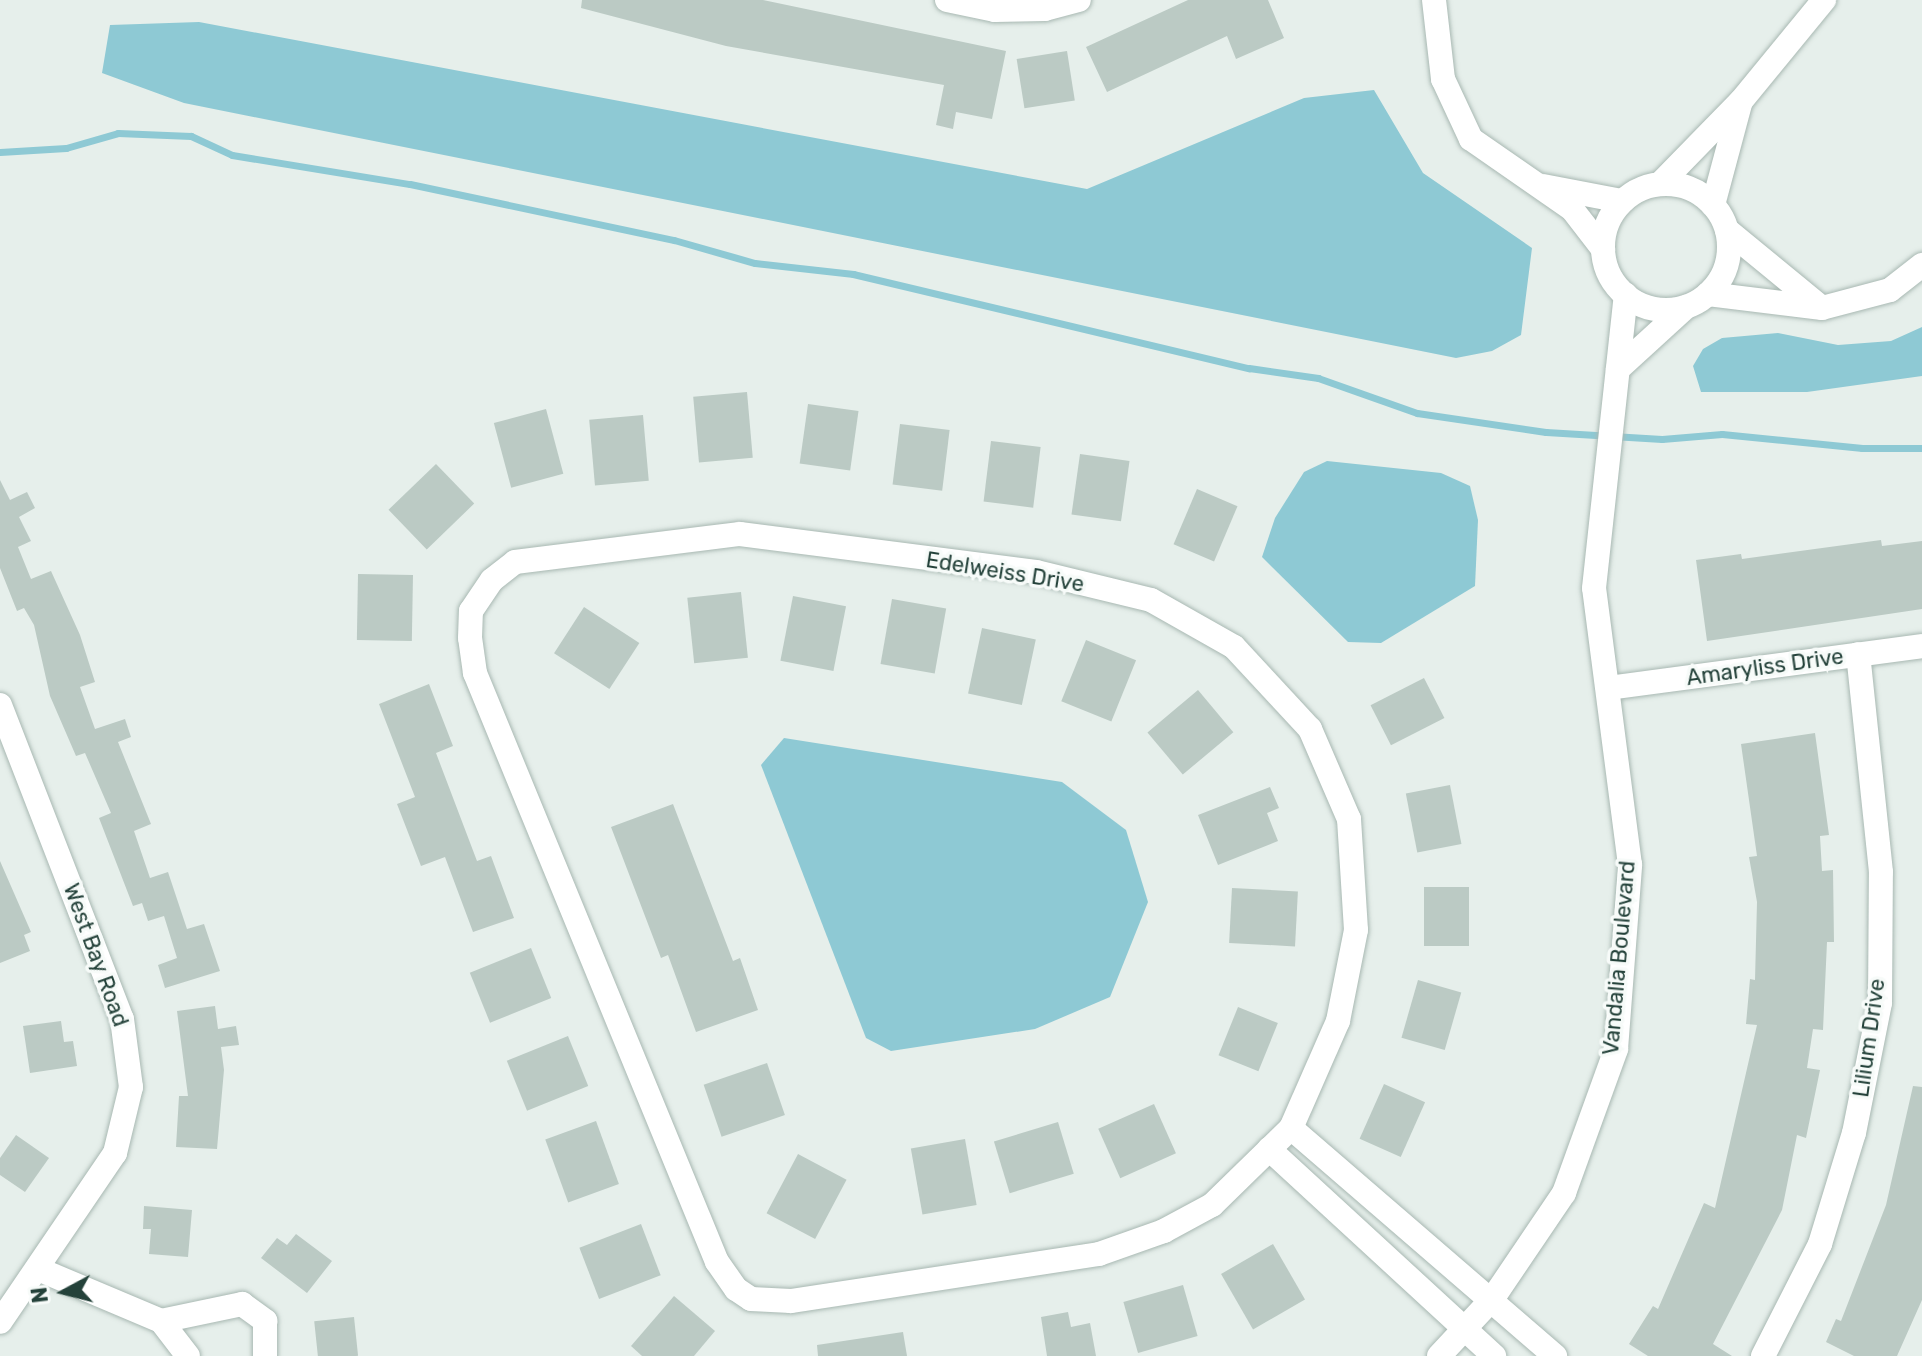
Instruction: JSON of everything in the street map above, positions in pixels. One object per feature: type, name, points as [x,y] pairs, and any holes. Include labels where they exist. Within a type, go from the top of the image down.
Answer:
[{"type":"street","points":[[947,0],[995,10],[1045,9],[1079,0]]},
{"type":"street","points":[[1434,0],[1443,79],[1471,139],[1572,209],[1603,249],[1614,282],[1626,295],[1644,306],[1686,307]]},
{"type":"street","points":[[1603,249],[1611,215],[1622,201],[1660,184],[1741,101],[1824,0]]},
{"type":"street","points":[[1713,205],[1741,101]]},
{"type":"street","points":[[1532,184],[1622,201]]},
{"type":"street","points":[[1660,184],[1689,188],[1713,205],[1727,230],[1822,308]]},
{"type":"street","points":[[1618,369],[1686,307],[1708,294],[1727,265],[1727,230]]},
{"type":"street","points":[[1708,294],[1822,308],[1890,290],[1922,265]]},
{"type":"street","name":"Vandalia Boulevard","points":[[1439,1356],[1467,1330],[1493,1298],[1564,1193],[1616,1049],[1630,865],[1594,588],[1626,295]]},
{"type":"street","name":"Edelweiss Drive","points":[[740,534],[1036,572],[1151,600],[1234,647],[1310,729],[1349,819],[1353,945],[1338,1021],[1291,1128],[1212,1205],[1164,1231],[1099,1254],[791,1301],[766,1303],[736,1289],[717,1262],[631,1060],[475,673],[471,611],[492,580],[515,562],[740,534]]},
{"type":"street","name":"Amaryliss Drive","points":[[1608,688],[1922,646]]},
{"type":"street","name":"Lilium Drive","points":[[1763,1356],[1820,1244],[1854,1133],[1880,1003],[1881,872],[1858,654]]},
{"type":"street","name":"West Bay Road","points":[[0,705],[122,1019],[129,1052],[131,1087],[115,1153],[0,1322]]},
{"type":"street","points":[[1291,1128],[1493,1298],[1555,1356]]},
{"type":"street","points":[[1269,1149],[1494,1356]]},
{"type":"street","points":[[38,1269],[161,1321],[188,1356]]},
{"type":"street","points":[[161,1321],[242,1304],[265,1321],[265,1356]]},
{"type":"water","points":[[199,22],[1087,189],[1304,98],[1374,90],[1423,173],[1532,248],[1521,335],[1492,351],[1456,358],[184,103],[102,73],[110,25]]},
{"type":"water","points":[[1922,327],[1922,376],[1807,392],[1701,392],[1693,366],[1703,349],[1722,338],[1778,333],[1838,345],[1891,341]]},
{"type":"water","points":[[1327,461],[1441,473],[1470,486],[1478,520],[1475,586],[1381,643],[1348,642],[1262,557],[1275,518],[1304,472]]},
{"type":"water","points":[[784,738],[1062,782],[1126,830],[1148,902],[1110,997],[1035,1029],[891,1051],[866,1038],[761,765]]},
{"type":"building","points":[[582,0],[763,0],[1006,51],[992,119],[956,112],[953,129],[936,125],[944,85],[726,46],[581,8]]},
{"type":"building","points":[[1188,0],[1268,0],[1284,38],[1236,59],[1227,36],[1107,92],[1086,47]]},
{"type":"building","points":[[1067,51],[1075,100],[1024,108],[1017,59]]},
{"type":"building","points":[[747,392],[753,458],[699,462],[693,397]]},
{"type":"building","points":[[808,404],[859,411],[850,471],[800,463]]},
{"type":"building","points":[[546,409],[563,474],[511,488],[494,423]]},
{"type":"building","points":[[643,415],[649,481],[595,485],[589,420]]},
{"type":"building","points":[[900,424],[950,430],[942,491],[893,485]]},
{"type":"building","points":[[991,441],[1041,447],[1033,508],[984,502]]},
{"type":"building","points":[[1080,454],[1130,461],[1121,521],[1072,514]]},
{"type":"building","points":[[436,464],[474,504],[427,549],[389,510]]},
{"type":"building","points":[[0,480],[10,500],[27,492],[35,508],[19,517],[31,541],[18,547],[31,579],[51,571],[80,635],[95,682],[80,687],[95,729],[125,719],[131,737],[118,742],[151,824],[134,831],[150,878],[168,872],[187,929],[204,924],[220,971],[165,988],[158,965],[177,958],[164,916],[148,921],[142,903],[133,906],[99,818],[111,813],[85,753],[76,756],[50,696],[34,625],[24,608],[17,611],[0,568]]},
{"type":"building","points":[[1197,489],[1238,506],[1214,561],[1174,544]]},
{"type":"building","points":[[1881,540],[1882,546],[1922,541],[1922,609],[1707,641],[1696,560],[1741,554],[1742,559]]},
{"type":"building","points":[[358,574],[413,575],[412,641],[357,640]]},
{"type":"building","points":[[741,592],[748,658],[694,663],[687,598]]},
{"type":"building","points":[[793,596],[846,606],[833,671],[780,661]]},
{"type":"building","points":[[892,599],[946,609],[935,674],[881,664]]},
{"type":"building","points":[[584,607],[639,643],[609,689],[554,653]]},
{"type":"building","points":[[982,628],[1036,639],[1022,705],[968,694]]},
{"type":"building","points":[[1086,640],[1136,660],[1111,721],[1061,701]]},
{"type":"building","points":[[1424,678],[1444,718],[1391,745],[1371,705]]},
{"type":"building","points":[[429,684],[453,746],[436,753],[477,861],[491,856],[514,918],[473,932],[445,857],[421,866],[397,804],[415,797],[379,704]]},
{"type":"building","points":[[1198,690],[1233,732],[1183,775],[1147,732]]},
{"type":"building","points":[[1815,733],[1829,835],[1820,836],[1822,871],[1833,870],[1834,942],[1827,942],[1823,1030],[1813,1029],[1807,1068],[1820,1070],[1806,1138],[1797,1135],[1782,1210],[1713,1344],[1732,1356],[1648,1356],[1629,1344],[1653,1306],[1658,1309],[1704,1203],[1715,1208],[1757,1025],[1746,1024],[1750,979],[1755,980],[1757,902],[1749,857],[1757,856],[1741,744]]},
{"type":"building","points":[[1450,785],[1461,844],[1417,852],[1406,794]]},
{"type":"building","points":[[1270,787],[1279,808],[1267,813],[1278,841],[1218,865],[1198,815]]},
{"type":"building","points":[[673,804],[733,961],[740,958],[758,1010],[696,1032],[668,955],[661,958],[611,827]]},
{"type":"building","points":[[0,861],[31,932],[24,935],[30,951],[0,963]]},
{"type":"building","points":[[1424,887],[1469,887],[1469,946],[1424,946]]},
{"type":"building","points":[[1232,888],[1298,891],[1295,946],[1229,943]]},
{"type":"building","points":[[531,948],[551,998],[490,1023],[470,973]]},
{"type":"building","points":[[1418,980],[1461,992],[1445,1050],[1401,1038]]},
{"type":"building","points":[[215,1006],[218,1029],[236,1026],[239,1045],[221,1047],[224,1070],[217,1149],[176,1147],[179,1096],[188,1096],[177,1011]]},
{"type":"building","points":[[1238,1007],[1278,1023],[1258,1071],[1219,1055]]},
{"type":"building","points":[[61,1021],[64,1042],[73,1041],[77,1066],[30,1073],[23,1026]]},
{"type":"building","points":[[568,1036],[588,1086],[527,1111],[507,1061]]},
{"type":"building","points":[[767,1063],[785,1115],[722,1137],[704,1085]]},
{"type":"building","points":[[1384,1084],[1425,1102],[1401,1157],[1360,1139]]},
{"type":"building","points":[[1913,1086],[1922,1087],[1922,1300],[1897,1356],[1854,1356],[1826,1342],[1836,1319],[1841,1321],[1886,1205]]},
{"type":"building","points":[[1154,1104],[1176,1153],[1120,1178],[1098,1129]]},
{"type":"building","points":[[596,1121],[619,1184],[568,1202],[545,1139]]},
{"type":"building","points":[[1058,1122],[1074,1174],[1010,1193],[994,1142]]},
{"type":"building","points":[[16,1135],[49,1158],[25,1192],[0,1175],[0,1158]]},
{"type":"building","points":[[965,1139],[977,1205],[922,1215],[911,1149]]},
{"type":"building","points":[[798,1154],[847,1180],[815,1239],[767,1213]]},
{"type":"building","points":[[144,1206],[192,1210],[188,1257],[149,1254],[151,1229],[143,1229]]},
{"type":"building","points":[[641,1224],[661,1275],[599,1299],[579,1248]]},
{"type":"building","points":[[296,1234],[332,1261],[307,1293],[261,1258],[277,1238],[287,1245]]},
{"type":"building","points":[[1273,1244],[1305,1299],[1253,1329],[1221,1274]]},
{"type":"building","points":[[1183,1285],[1198,1336],[1138,1353],[1123,1302]]},
{"type":"building","points":[[674,1296],[715,1331],[694,1356],[642,1356],[631,1346]]},
{"type":"building","points":[[1068,1312],[1071,1327],[1090,1323],[1096,1356],[1047,1356],[1041,1317]]},
{"type":"building","points":[[354,1317],[358,1356],[318,1356],[314,1321]]},
{"type":"building","points":[[903,1332],[907,1356],[818,1356],[817,1345]]},
{"type":"waterway","points":[[0,152],[66,148],[118,133],[191,136],[232,155],[410,184],[674,240],[755,263],[853,274],[1249,368],[1318,378],[1417,413],[1546,432],[1662,439],[1722,434],[1862,448],[1922,448]]}]
